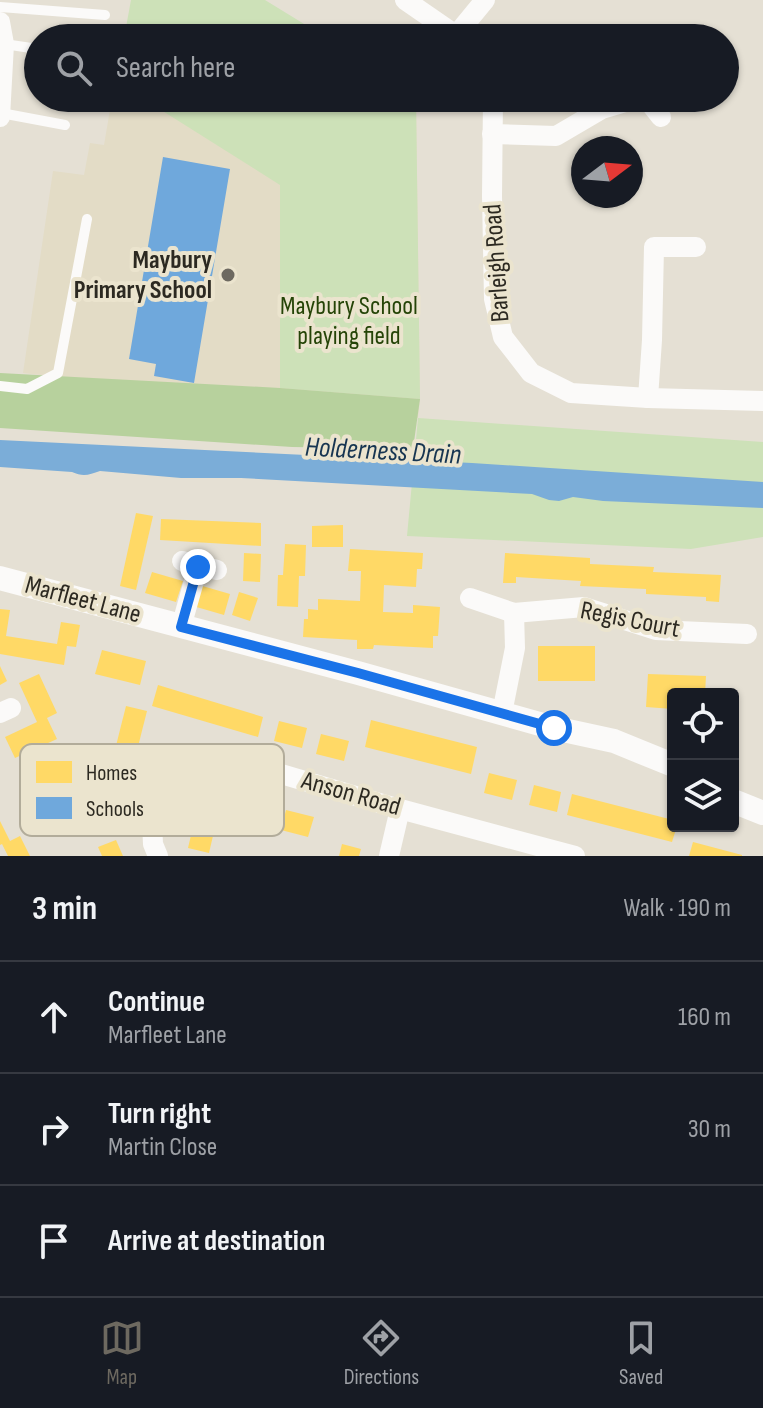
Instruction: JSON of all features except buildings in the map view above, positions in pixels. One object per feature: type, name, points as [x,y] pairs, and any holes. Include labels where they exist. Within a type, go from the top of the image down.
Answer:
[{"type":"street","points":[[405,0],[440,24]]},
{"type":"street","points":[[467,24],[485,0]]},
{"type":"street","points":[[0,22],[4,44],[0,115]]},
{"type":"street","name":"Barleigh Road","points":[[493,112],[494,299],[503,337],[531,373],[571,393],[763,401]]},
{"type":"street","points":[[492,134],[556,136],[597,112]]},
{"type":"street","points":[[657,112],[661,117]]},
{"type":"street","points":[[648,398],[654,247],[696,247]]},
{"type":"street","points":[[181,627],[199,566]]},
{"type":"street","name":"Marfleet Lane","points":[[0,578],[554,728],[614,741],[667,763]]},
{"type":"street","name":"Regis Court","points":[[470,598],[514,613],[584,607],[656,630],[747,634]]},
{"type":"street","points":[[502,713],[515,648],[514,613]]},
{"type":"street","name":"Anson Road","points":[[284,775],[575,856]]},
{"type":"street","points":[[739,803],[763,813]]},
{"type":"street","points":[[389,856],[400,809]]},
{"type":"street","name":"Anson Road","points":[[153,836],[158,856]]},
{"type":"lane","points":[[0,7],[105,15]]},
{"type":"lane","points":[[4,44],[24,47]]},
{"type":"lane","points":[[0,115],[65,125]]},
{"type":"lane","points":[[0,386],[27,389],[58,373],[87,219]]},
{"type":"shaded area","name":"Maybury Primary School","points":[[110,112],[416,112],[418,418],[23,373],[53,171],[84,175],[90,143],[104,145]]},
{"type":"green space","points":[[131,0],[265,0],[304,24],[127,24]]},
{"type":"green space","name":"Maybury School playing field","points":[[164,112],[416,112],[420,399],[280,388],[280,185]]},
{"type":"green space","points":[[0,373],[420,399],[413,449],[292,447],[0,428]]},
{"type":"green space","points":[[418,418],[763,442],[763,537],[691,549],[407,536]]},
{"type":"water","points":[[0,440],[472,463],[763,482],[763,508],[573,497],[559,501],[532,494],[241,478],[181,478],[100,471],[83,475],[0,467]]},
{"type":"place","name":"Maybury Primary School","points":[[228,275]]},
{"type":"route","points":[[198,567],[181,627],[554,728]]},
{"type":"water label","name":"Holderness Drain","points":[[383,451]]}]
